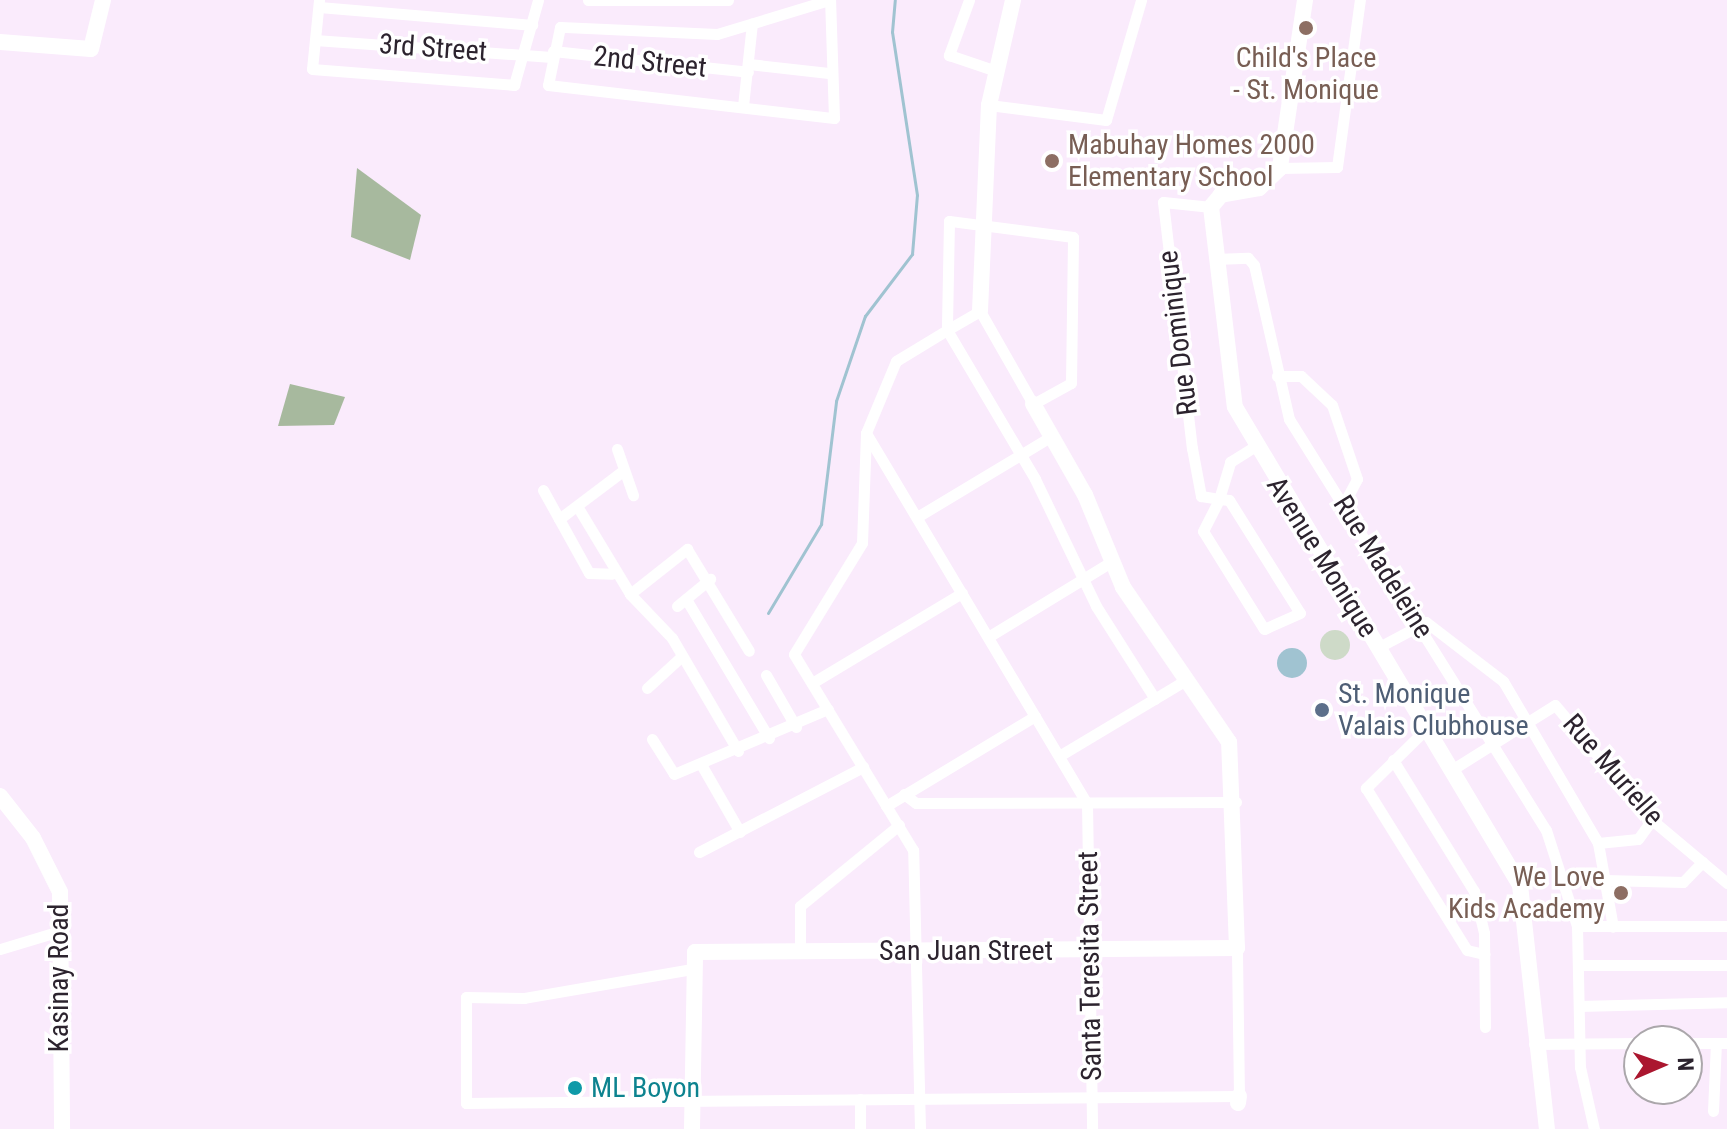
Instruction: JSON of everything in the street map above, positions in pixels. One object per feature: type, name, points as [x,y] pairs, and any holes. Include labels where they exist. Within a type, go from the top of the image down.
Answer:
[{"type":"street","points":[[0,42],[91,49],[103,0]]},
{"type":"street","points":[[532,25],[319,4],[312,69],[514,85],[524,55],[532,25],[538,0]]},
{"type":"street","points":[[588,0],[728,0]]},
{"type":"street","points":[[830,0],[828,73],[834,118],[548,85],[560,27],[717,34],[830,0]]},
{"type":"street","points":[[969,0],[949,55],[993,70]]},
{"type":"street","points":[[692,1129],[692,1100],[694,960],[524,998],[466,997],[466,1103],[692,1100],[1092,1097],[1239,1099],[1236,802],[1229,742],[1111,562],[1052,436],[980,311],[989,105],[993,70],[1013,0]]},
{"type":"street","points":[[989,105],[1106,120],[1141,0]]},
{"type":"street","points":[[1211,207],[1221,195],[1259,188],[1280,168],[1305,0]]},
{"type":"street","points":[[1280,168],[1337,167],[1360,0]]},
{"type":"street","points":[[743,106],[752,23]]},
{"type":"street","name":"3rd Street","points":[[315,40],[524,55],[552,54]]},
{"type":"street","name":"2nd Street","points":[[552,54],[828,73]]},
{"type":"street","name":"Rue Dominique","points":[[1211,207],[1163,202],[1192,448],[1201,496],[1219,499]]},
{"type":"street","name":"Avenue Monique","points":[[1211,207],[1235,407],[1254,447],[1453,769],[1526,905],[1533,1044],[1547,1129]]},
{"type":"street","points":[[1033,404],[1071,383],[1073,237],[985,222],[949,221],[947,330],[1021,454],[1083,579],[1155,699]]},
{"type":"street","name":"Rue Madeleine","points":[[1215,259],[1248,258],[1254,265],[1289,419],[1546,830],[1577,926],[1579,1044],[1594,1129]]},
{"type":"street","points":[[920,1129],[913,850],[794,654],[862,543],[866,433],[896,361],[980,311]]},
{"type":"street","points":[[1277,376],[1301,376],[1332,405],[1357,479],[1344,503]]},
{"type":"street","points":[[866,433],[1087,803]]},
{"type":"street","points":[[917,517],[1052,436]]},
{"type":"street","points":[[1219,499],[1229,500],[1300,613],[1264,629],[1224,575],[1203,531],[1219,499],[1230,462],[1254,447]]},
{"type":"street","points":[[617,449],[633,495]]},
{"type":"street","points":[[559,519],[624,470]]},
{"type":"street","points":[[543,490],[589,573],[612,574]]},
{"type":"street","points":[[577,506],[612,574],[682,656],[738,751]]},
{"type":"street","points":[[630,594],[687,549],[710,579],[749,651]]},
{"type":"street","points":[[988,637],[1111,562]]},
{"type":"street","points":[[710,579],[682,603],[769,738]]},
{"type":"street","points":[[812,683],[962,593]]},
{"type":"street","points":[[1379,647],[1418,623],[1433,625],[1503,681],[1598,843],[1613,927]]},
{"type":"street","points":[[647,688],[682,656]]},
{"type":"street","points":[[766,675],[796,727]]},
{"type":"street","points":[[1059,756],[1186,680]]},
{"type":"street","name":"Rue Murielle","points":[[1453,769],[1555,705],[1575,720],[1652,820],[1727,883]]},
{"type":"street","points":[[652,739],[670,773],[702,766],[796,727],[828,709]]},
{"type":"street","points":[[886,806],[1035,716]]},
{"type":"street","points":[[1427,728],[1366,788],[1467,950],[1485,954]]},
{"type":"street","points":[[1393,760],[1474,891],[1485,954],[1485,1027]]},
{"type":"street","points":[[702,766],[740,832]]},
{"type":"street","points":[[699,852],[863,767]]},
{"type":"street","points":[[904,794],[916,803],[1236,802]]},
{"type":"street","name":"Kasinay Road","points":[[0,796],[33,838],[60,892],[63,930],[62,1129]]},
{"type":"street","name":"Santa Teresita Street","points":[[1087,803],[1092,1129]]},
{"type":"street","points":[[1598,843],[1638,839],[1652,820]]},
{"type":"street","points":[[800,952],[800,906],[899,825]]},
{"type":"street","points":[[1605,880],[1683,882],[1702,862]]},
{"type":"street","points":[[1577,926],[1727,926]]},
{"type":"street","points":[[0,949],[63,930]]},
{"type":"street","name":"San Juan Street","points":[[694,960],[800,952],[1237,948]]},
{"type":"street","points":[[1578,965],[1727,965]]},
{"type":"street","points":[[1579,1006],[1727,1002]]},
{"type":"street","points":[[1533,1044],[1623,1043]]},
{"type":"street","points":[[1713,1111],[1721,1043]]},
{"type":"street","points":[[860,1099],[860,1129]]},
{"type":"green space","points":[[357,168],[421,215],[410,260],[351,237]]},
{"type":"green space","points":[[290,384],[345,397],[334,425],[278,426]]},
{"type":"green space","points":[[1335,630],[1346,634],[1350,645],[1346,656],[1335,660],[1324,656],[1320,645],[1324,634]]},
{"type":"water","points":[[1292,648],[1303,652],[1307,663],[1303,674],[1292,678],[1281,674],[1277,663],[1281,652]]},
{"type":"waterway","points":[[768,613],[821,524],[836,401],[865,316],[912,254],[917,195],[892,32],[895,0]]},
{"type":"place","name":"Child's Place - St. Monique","points":[[1306,28]]},
{"type":"place","name":"Mabuhay Homes 2000 Elementary School","points":[[1052,161]]},
{"type":"place","name":"St. Monique Valais Clubhouse","points":[[1322,710]]},
{"type":"place","name":"We Love Kids Academy","points":[[1621,893]]},
{"type":"place","name":"ML Boyon","points":[[575,1088]]}]
